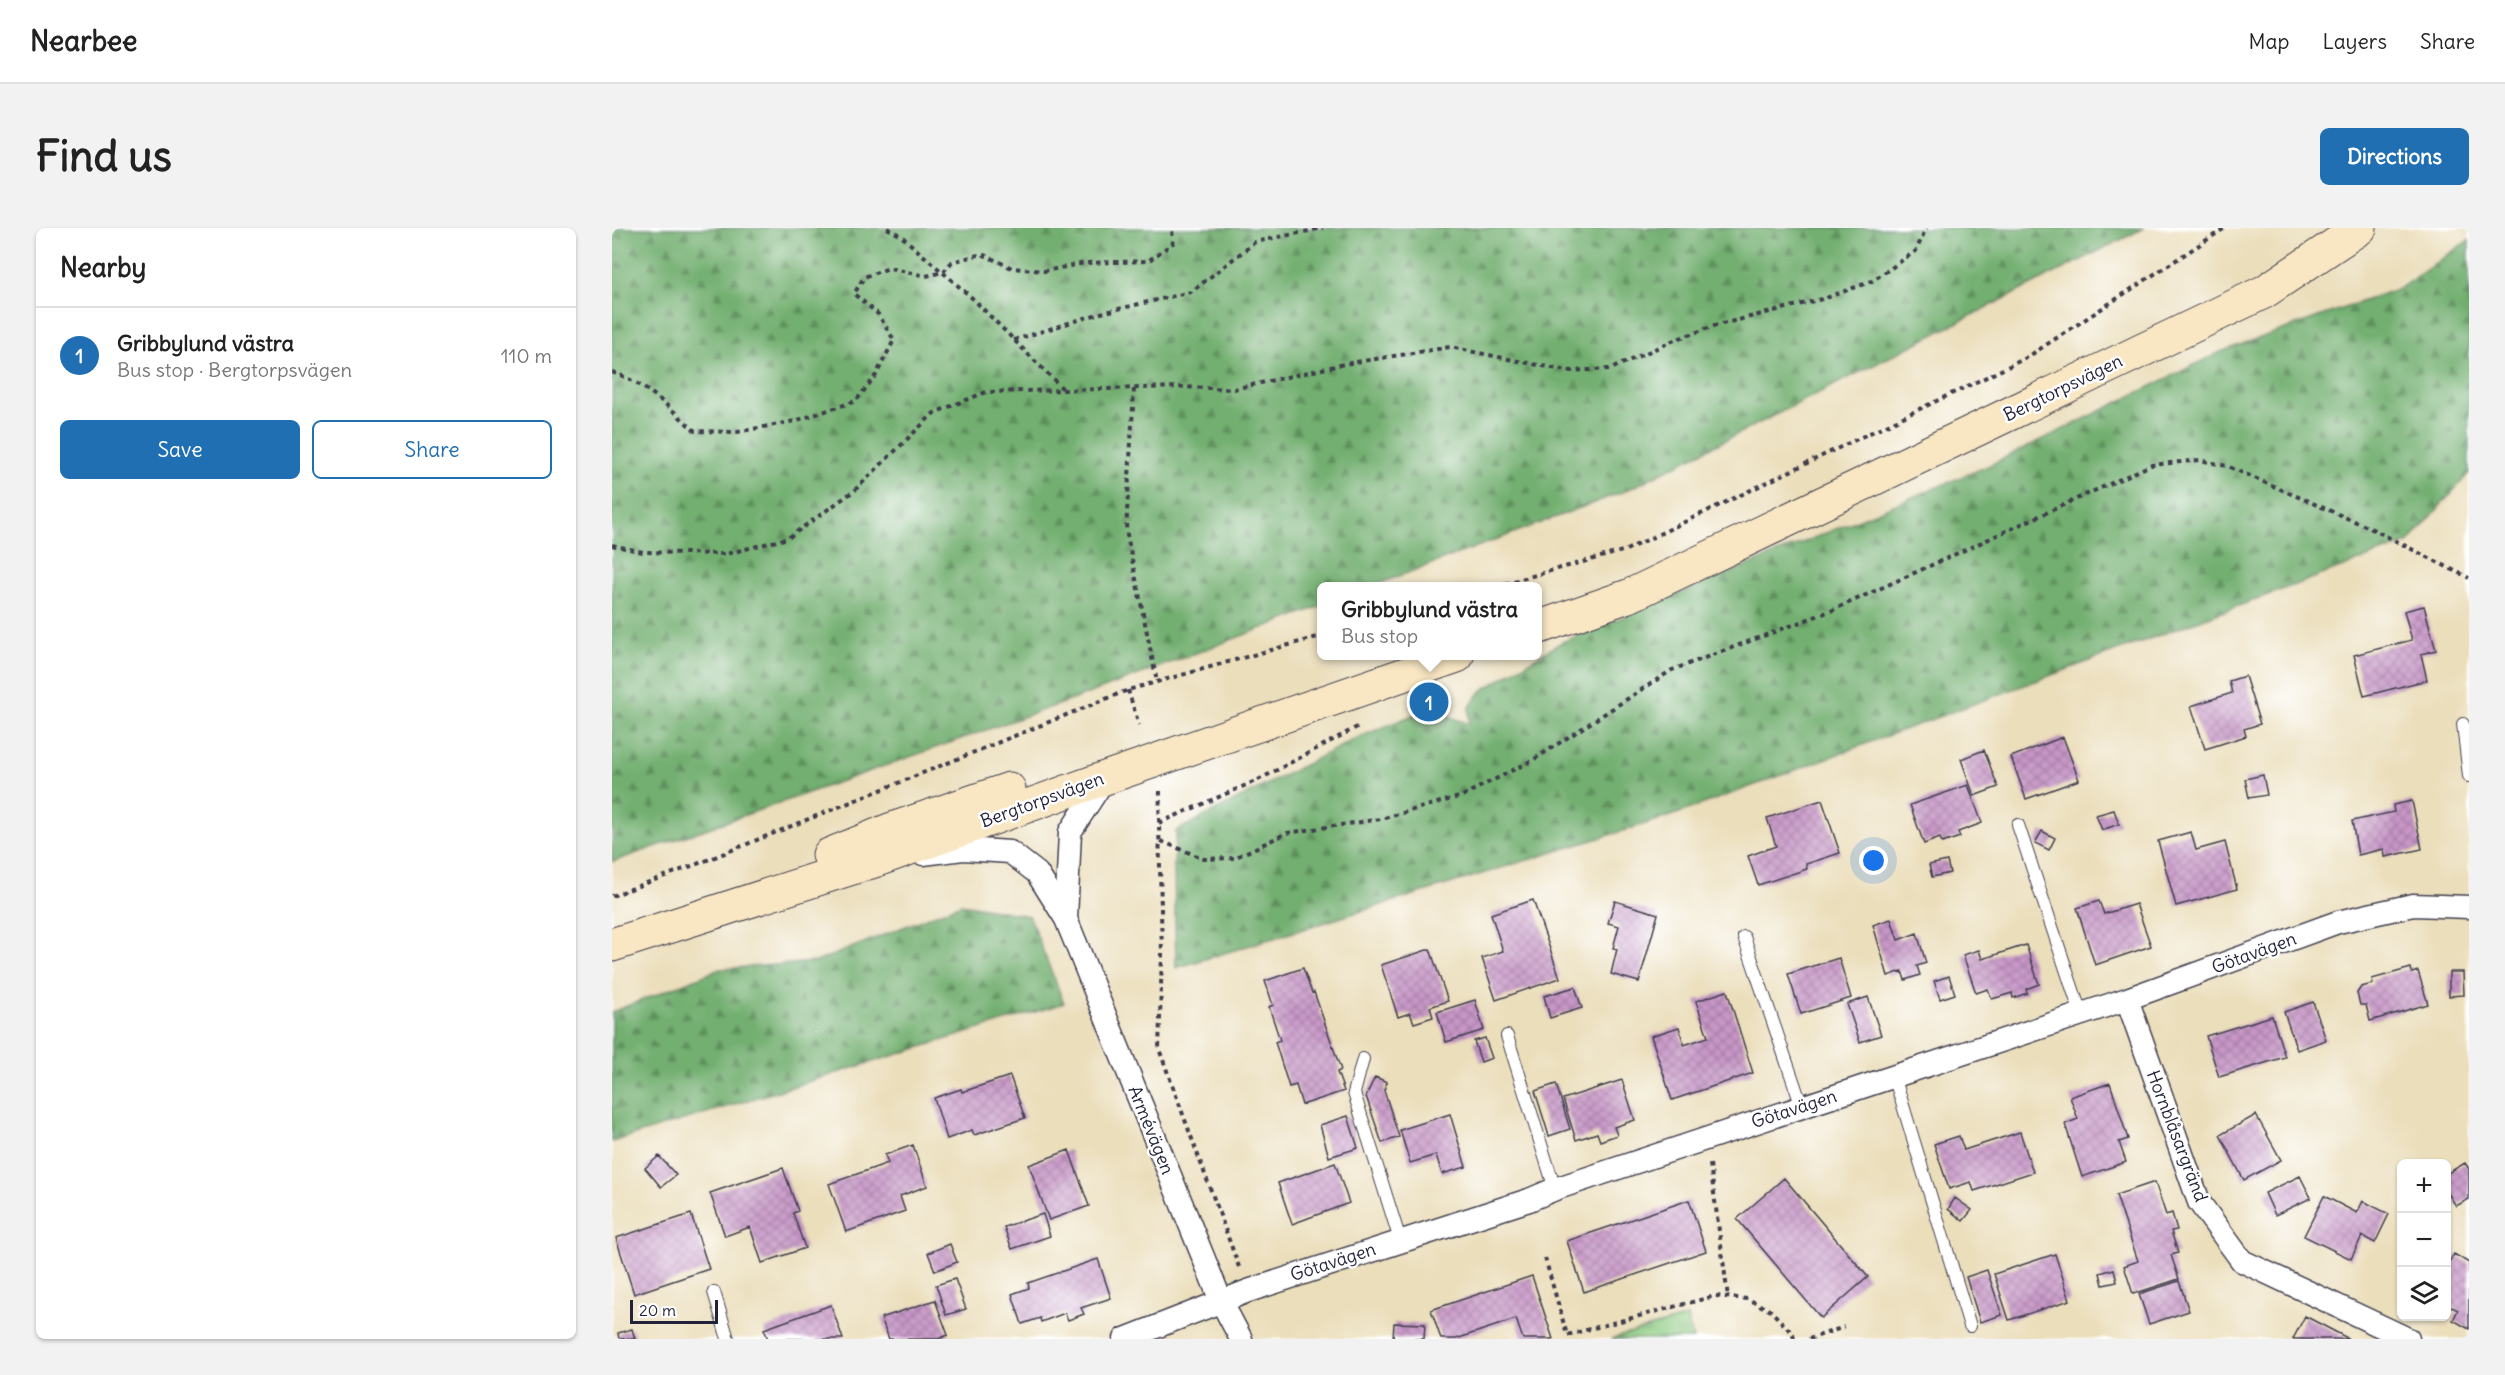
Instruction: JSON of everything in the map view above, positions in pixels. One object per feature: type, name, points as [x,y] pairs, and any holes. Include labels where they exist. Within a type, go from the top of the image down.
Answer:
[{"type":"main road","name":"Bergtorpsvägen","points":[[1542,626],[1631,595],[2264,292],[2360,228]]},
{"type":"main road","name":"Bergtorpsvägen","points":[[1542,604],[1758,535]]},
{"type":"main road","name":"Bergtorpsvägen","points":[[619,943],[892,829],[1382,660]]},
{"type":"main road","name":"Bergtorpsvägen","points":[[619,943],[877,860],[1445,660]]},
{"type":"street","name":"Armévägen","points":[[1066,919],[1070,832],[1105,778]]},
{"type":"street","name":"Armévägen","points":[[877,860],[963,849],[1010,852],[1037,873],[1066,919],[1221,1301],[1241,1339]]},
{"type":"street","name":"Götavägen","points":[[1125,1339],[1248,1291],[1529,1200],[1555,1189],[2127,999],[2338,922],[2413,905],[2469,907]]},
{"type":"street","name":"Hornblåsargränd","points":[[2127,999],[2199,1202],[2242,1261],[2408,1339]]},
{"type":"lane","points":[[2463,724],[2469,776]]},
{"type":"lane","points":[[2018,825],[2081,1014]]},
{"type":"lane","points":[[1744,937],[1802,1107]]},
{"type":"lane","points":[[1507,1036],[1555,1189]]},
{"type":"lane","points":[[1363,1059],[1354,1093],[1400,1240]]},
{"type":"lane","points":[[1894,1076],[1970,1326]]},
{"type":"lane","points":[[714,1292],[728,1339]]},
{"type":"path","points":[[887,228],[900,235],[943,273],[1064,390]]},
{"type":"path","points":[[612,372],[624,376],[662,399],[695,431],[737,432],[795,421],[856,401],[876,375],[894,340],[878,314],[854,294],[864,277],[889,268],[926,276],[943,273],[952,262],[982,254],[1012,268],[1045,271],[1085,263],[1148,261],[1173,243],[1172,228]]},
{"type":"path","points":[[1014,340],[1101,313],[1191,292],[1255,242],[1323,228]]},
{"type":"path","points":[[612,545],[643,552],[726,554],[788,538],[855,490],[934,413],[986,392],[1181,387],[1234,389],[1344,364],[1450,347],[1567,371],[1611,369],[1672,341],[1714,326],[1826,298],[1872,281],[1916,251],[1926,228]]},
{"type":"path","points":[[1510,582],[1626,550],[2026,358],[2224,228]]},
{"type":"path","points":[[1134,389],[1126,530],[1156,682]]},
{"type":"path","points":[[1161,841],[1204,859],[1234,858],[1287,833],[1381,819],[1462,796],[1533,760],[1671,670],[1833,610],[2086,497],[2151,465],[2199,460],[2227,466],[2370,528],[2469,578]]},
{"type":"path","points":[[612,896],[705,861],[1128,690],[1317,637]]},
{"type":"path","points":[[1128,690],[1139,725]]},
{"type":"path","points":[[1159,823],[1260,779],[1359,726]]},
{"type":"path","points":[[1161,790],[1159,823],[1162,954],[1159,1049],[1248,1291]]},
{"type":"path","points":[[1707,1139],[1728,1297]]},
{"type":"path","points":[[1545,1258],[1568,1335],[1715,1296],[1748,1299],[1771,1311],[1793,1334],[1794,1339]]},
{"type":"path","points":[[1809,1339],[1844,1327]]},
{"type":"green space","points":[[612,228],[2144,228],[1625,491],[1384,582],[1317,582],[1317,608],[1077,698],[612,862]]},
{"type":"green space","points":[[2469,240],[2469,473],[2408,543],[1671,816],[1176,968],[1174,865],[1176,831],[1355,739],[1434,706],[1448,716],[1469,724],[1469,708],[1481,691],[1532,660],[1542,660],[1542,654],[1560,643],[1988,466],[2223,351],[2400,288]]},
{"type":"green space","points":[[961,904],[1029,916],[1064,1003],[612,1142],[612,1012],[720,969],[816,962]]},
{"type":"green space","points":[[1687,1317],[1693,1339],[1611,1339]]},
{"type":"building","points":[[2424,606],[2436,650],[2421,654],[2427,680],[2364,696],[2354,655],[2412,640],[2404,611]]},
{"type":"building","points":[[2245,676],[2260,724],[2244,729],[2246,736],[2205,749],[2191,706],[2232,693],[2229,681]]},
{"type":"building","points":[[2063,737],[2079,780],[2026,799],[2011,757]]},
{"type":"building","points":[[1984,750],[1998,787],[1974,796],[1961,759]]},
{"type":"building","points":[[2263,775],[2267,795],[2249,798],[2245,779]]},
{"type":"building","points":[[1968,785],[1982,823],[1958,832],[1960,837],[1942,843],[1940,838],[1924,844],[1910,805]]},
{"type":"building","points":[[1822,800],[1840,853],[1806,864],[1807,869],[1758,885],[1748,856],[1776,846],[1767,818]]},
{"type":"building","points":[[2412,801],[2422,849],[2385,857],[2384,849],[2358,855],[2352,821],[2394,812],[2393,805]]},
{"type":"building","points":[[2114,810],[2119,824],[2102,830],[2096,815]]},
{"type":"building","points":[[2042,831],[2055,838],[2049,850],[2035,843]]},
{"type":"building","points":[[2191,832],[2196,850],[2225,842],[2237,889],[2176,906],[2158,841]]},
{"type":"building","points":[[1947,861],[1950,873],[1932,877],[1929,865]]},
{"type":"building","points":[[1533,900],[1560,978],[1496,1000],[1482,958],[1503,951],[1491,914]]},
{"type":"building","points":[[1615,901],[1658,914],[1639,982],[1611,974],[1617,949],[1613,948],[1619,926],[1608,923]]},
{"type":"building","points":[[2099,901],[2104,914],[2136,904],[2151,946],[2095,965],[2077,908]]},
{"type":"building","points":[[1891,919],[1898,940],[1917,933],[1926,963],[1917,966],[1920,975],[1905,980],[1902,971],[1888,976],[1873,925]]},
{"type":"building","points":[[2026,945],[2039,984],[2026,989],[2027,993],[2013,998],[2012,993],[1992,999],[1988,989],[1976,993],[1963,955],[1979,950],[1982,959]]},
{"type":"building","points":[[1430,949],[1448,1001],[1430,1007],[1433,1017],[1414,1023],[1410,1013],[1398,1017],[1381,965]]},
{"type":"building","points":[[1839,958],[1851,998],[1801,1014],[1788,974]]},
{"type":"building","points":[[1303,968],[1312,993],[1314,992],[1341,1070],[1337,1072],[1344,1091],[1302,1105],[1296,1085],[1289,1087],[1275,1042],[1280,1040],[1269,1007],[1273,1005],[1265,981]]},
{"type":"building","points":[[2411,968],[2412,973],[2418,971],[2428,1004],[2370,1021],[2366,1005],[2360,1005],[2357,993],[2361,987],[2373,984],[2372,979]]},
{"type":"building","points":[[2449,972],[2463,972],[2464,995],[2449,996]]},
{"type":"building","points":[[1949,976],[1955,994],[1940,999],[1934,981]]},
{"type":"building","points":[[1575,987],[1582,1008],[1550,1018],[1544,996]]},
{"type":"building","points":[[1727,991],[1753,1073],[1672,1100],[1651,1036],[1679,1027],[1684,1045],[1708,1037],[1696,1001]]},
{"type":"building","points":[[1868,997],[1881,1035],[1860,1042],[1847,1004]]},
{"type":"building","points":[[1475,1000],[1484,1030],[1446,1042],[1437,1012]]},
{"type":"building","points":[[2313,1002],[2326,1040],[2297,1050],[2284,1012]]},
{"type":"building","points":[[2272,1016],[2285,1057],[2219,1077],[2206,1036]]},
{"type":"building","points":[[1485,1038],[1492,1058],[1481,1062],[1474,1041]]},
{"type":"building","points":[[1010,1076],[1025,1118],[974,1135],[972,1130],[947,1139],[934,1098],[961,1089],[962,1092]]},
{"type":"building","points":[[1375,1077],[1387,1082],[1384,1090],[1399,1137],[1382,1143],[1366,1096]]},
{"type":"building","points":[[1622,1080],[1635,1120],[1614,1127],[1617,1135],[1600,1141],[1597,1133],[1576,1140],[1563,1099]]},
{"type":"building","points":[[2110,1083],[2128,1139],[2119,1142],[2126,1162],[2082,1177],[2065,1124],[2078,1119],[2070,1097]]},
{"type":"building","points":[[1556,1084],[1570,1129],[1549,1136],[1535,1091]]},
{"type":"building","points":[[1450,1114],[1466,1167],[1442,1174],[1436,1155],[1410,1163],[1400,1130]]},
{"type":"building","points":[[2256,1115],[2281,1160],[2244,1180],[2220,1135]]},
{"type":"building","points":[[1348,1116],[1358,1148],[1329,1157],[1320,1125]]},
{"type":"building","points":[[2020,1132],[2033,1172],[1974,1191],[1971,1182],[1949,1189],[1934,1144],[1959,1136],[1964,1150]]},
{"type":"building","points":[[913,1145],[927,1186],[900,1196],[905,1211],[846,1232],[829,1184],[888,1163],[885,1155]]},
{"type":"building","points":[[1069,1150],[1089,1206],[1049,1220],[1029,1165]]},
{"type":"building","points":[[659,1156],[676,1175],[661,1187],[645,1168]]},
{"type":"building","points":[[1335,1163],[1349,1203],[1292,1224],[1278,1183]]},
{"type":"building","points":[[2465,1163],[2469,1169],[2469,1199],[2456,1206],[2451,1198],[2451,1171]]},
{"type":"building","points":[[783,1168],[798,1211],[793,1213],[805,1248],[762,1263],[750,1227],[725,1236],[710,1193]]},
{"type":"building","points":[[2300,1176],[2311,1198],[2275,1215],[2265,1193]]},
{"type":"building","points":[[1784,1178],[1868,1277],[1821,1318],[1737,1219]]},
{"type":"building","points":[[2155,1182],[2166,1215],[2172,1213],[2177,1230],[2171,1231],[2178,1253],[2171,1255],[2179,1279],[2133,1294],[2124,1266],[2138,1261],[2116,1195]]},
{"type":"building","points":[[2324,1196],[2357,1213],[2363,1201],[2389,1214],[2375,1243],[2362,1236],[2351,1259],[2304,1236]]},
{"type":"building","points":[[1955,1198],[1972,1210],[1963,1221],[1948,1209]]},
{"type":"building","points":[[1689,1200],[1706,1251],[1584,1292],[1567,1241]]},
{"type":"building","points":[[691,1214],[709,1269],[634,1294],[616,1238]]},
{"type":"building","points":[[1043,1214],[1050,1236],[1012,1249],[1004,1227]]},
{"type":"building","points":[[950,1244],[957,1262],[935,1271],[928,1253]]},
{"type":"building","points":[[2055,1254],[2070,1300],[2009,1320],[1994,1274]]},
{"type":"building","points":[[2454,1254],[2469,1263],[2469,1329],[2453,1320],[2458,1310],[2451,1306],[2451,1259]]},
{"type":"building","points":[[1098,1259],[1111,1298],[1081,1308],[1084,1314],[1068,1320],[1065,1313],[1041,1322],[1040,1318],[1022,1324],[1012,1294],[1029,1288],[1028,1283]]},
{"type":"building","points":[[2114,1269],[2117,1282],[2103,1285],[2100,1273]]},
{"type":"building","points":[[1987,1270],[2002,1315],[1980,1322],[1966,1277]]},
{"type":"building","points":[[1532,1276],[1553,1339],[1523,1339],[1516,1319],[1456,1339],[1441,1339],[1431,1310]]},
{"type":"building","points":[[955,1279],[966,1309],[946,1315],[936,1285]]},
{"type":"building","points":[[2179,1281],[2189,1311],[2149,1324],[2139,1294]]},
{"type":"building","points":[[935,1300],[948,1335],[938,1339],[889,1339],[881,1318]]},
{"type":"building","points":[[831,1305],[843,1339],[768,1339],[764,1329]]},
{"type":"building","points":[[2305,1316],[2349,1339],[2293,1339]]},
{"type":"building","points":[[1394,1323],[1425,1324],[1424,1339],[1393,1339]]},
{"type":"building","points":[[632,1329],[635,1339],[619,1339],[618,1333]]},
{"type":"place","name":"Gribbylund västra","points":[[1429,702]]}]
